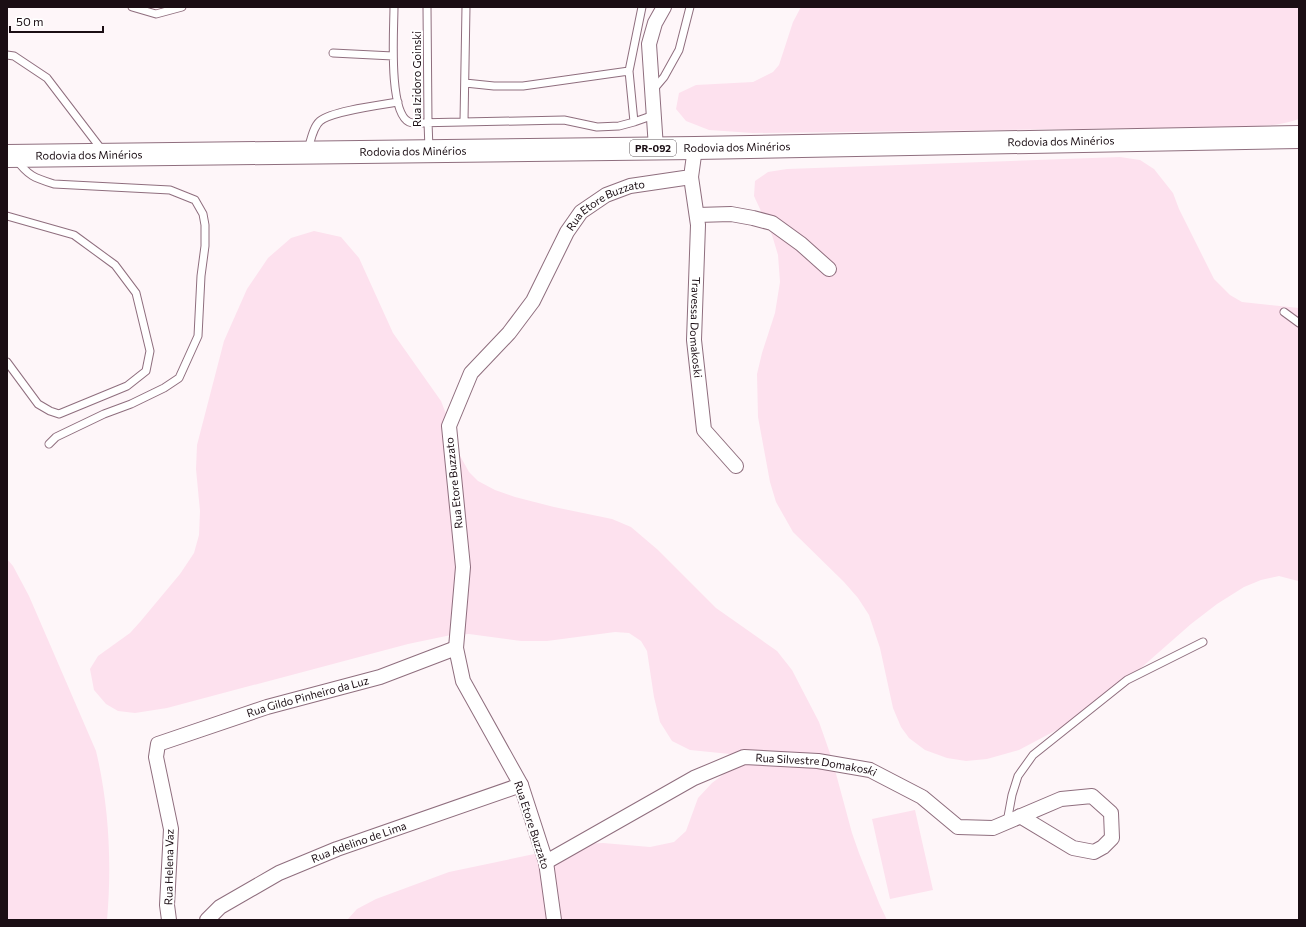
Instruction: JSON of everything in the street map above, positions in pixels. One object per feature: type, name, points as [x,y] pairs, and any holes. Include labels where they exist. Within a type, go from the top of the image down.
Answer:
[{"type":"main road","name":"Rodovia dos Minérios","points":[[10,156],[695,148],[1299,137]]},
{"type":"street","points":[[656,148],[649,44],[655,24],[664,7]]},
{"type":"street","points":[[691,177],[695,148]]},
{"type":"street","name":"Travessa Domakoski","points":[[691,177],[698,225],[694,340],[704,430],[736,466]]},
{"type":"street","name":"Rua Etore Buzzato","points":[[554,920],[546,862],[521,785],[463,681],[456,648],[463,567],[449,426],[471,373],[509,333],[533,301],[567,232],[581,212],[606,194],[630,186],[691,177]]},
{"type":"street","points":[[696,215],[731,214],[772,223],[801,244],[829,269]]},
{"type":"street","name":"Rua Gildo Pinheiro da Luz","points":[[158,744],[267,707],[380,677],[456,648]]},
{"type":"street","name":"Rua Helena Vaz","points":[[158,744],[156,757],[171,829],[167,905],[169,920]]},
{"type":"street","name":"Rua Silvestre Domakoski","points":[[546,862],[694,778],[744,757],[818,761],[870,770],[922,796],[958,827],[993,828],[1020,816],[1061,799],[1092,796],[1111,813],[1112,838],[1103,847],[1094,852],[1073,848],[1020,816]]},
{"type":"street","name":"Rua Adelino de Lima","points":[[207,920],[220,907],[279,873],[337,849],[521,785]]},
{"type":"lane","points":[[132,7],[156,14],[182,7]]},
{"type":"lane","points":[[394,7],[393,56],[395,88],[402,114],[409,122],[564,120],[597,127],[619,126],[654,115]]},
{"type":"lane","name":"Rua Izidoro Goinski","points":[[427,7],[429,151]]},
{"type":"lane","points":[[464,121],[466,7]]},
{"type":"lane","points":[[634,122],[629,71],[642,7]]},
{"type":"lane","points":[[652,92],[664,77],[679,50],[690,7]]},
{"type":"lane","points":[[333,53],[393,56]]},
{"type":"lane","points":[[7,55],[14,56],[47,78],[106,155]]},
{"type":"lane","points":[[465,83],[494,86],[523,86],[629,71]]},
{"type":"lane","points":[[307,153],[314,130],[319,121],[330,115],[398,102]]},
{"type":"lane","points":[[10,156],[24,170],[36,178],[54,184],[170,190],[195,200],[202,214],[205,225],[205,246],[201,276],[198,336],[179,378],[164,388],[131,404],[104,414],[56,436],[49,444]]},
{"type":"lane","points":[[7,216],[74,235],[115,265],[136,293],[150,351],[146,371],[127,386],[59,414],[38,404],[7,362]]},
{"type":"lane","points":[[1284,312],[1299,323]]},
{"type":"lane","points":[[1007,822],[1012,795],[1018,776],[1033,755],[1127,680],[1203,642]]},
{"type":"shaded area","points":[[801,7],[1299,7],[1299,119],[1278,124],[1241,127],[753,133],[709,130],[686,121],[676,109],[679,93],[696,85],[753,82],[773,72],[779,65],[793,22]]},
{"type":"shaded area","points":[[1120,157],[1140,160],[1154,169],[1173,193],[1179,209],[1214,279],[1230,295],[1242,302],[1299,308],[1299,583],[1298,581],[1279,576],[1261,580],[1244,587],[1217,604],[1191,624],[1117,689],[1066,725],[1019,750],[987,759],[966,761],[947,758],[925,750],[909,738],[901,727],[893,708],[880,648],[869,615],[858,598],[844,582],[793,532],[776,502],[770,482],[758,417],[757,374],[775,313],[780,282],[778,255],[772,235],[754,196],[755,181],[768,172],[787,169]]},
{"type":"shaded area","points":[[314,231],[341,237],[359,258],[393,333],[441,401],[459,454],[469,472],[478,481],[495,490],[515,497],[612,519],[631,527],[658,550],[716,608],[777,651],[792,670],[819,722],[832,759],[852,833],[887,920],[347,920],[357,909],[376,899],[449,872],[582,844],[603,843],[650,847],[674,842],[686,831],[698,798],[712,783],[736,765],[730,754],[690,750],[672,741],[660,722],[654,697],[647,651],[641,641],[629,633],[615,632],[547,641],[521,641],[469,634],[451,635],[408,644],[167,708],[135,713],[118,711],[106,704],[94,690],[90,669],[98,656],[130,633],[180,574],[194,553],[199,535],[200,511],[196,469],[197,445],[224,341],[247,289],[268,258],[291,238]]},
{"type":"shaded area","points":[[7,559],[13,566],[29,596],[96,751],[107,813],[109,878],[107,920],[7,920]]},
{"type":"shaded area","points":[[915,810],[933,890],[890,899],[872,819]]}]
